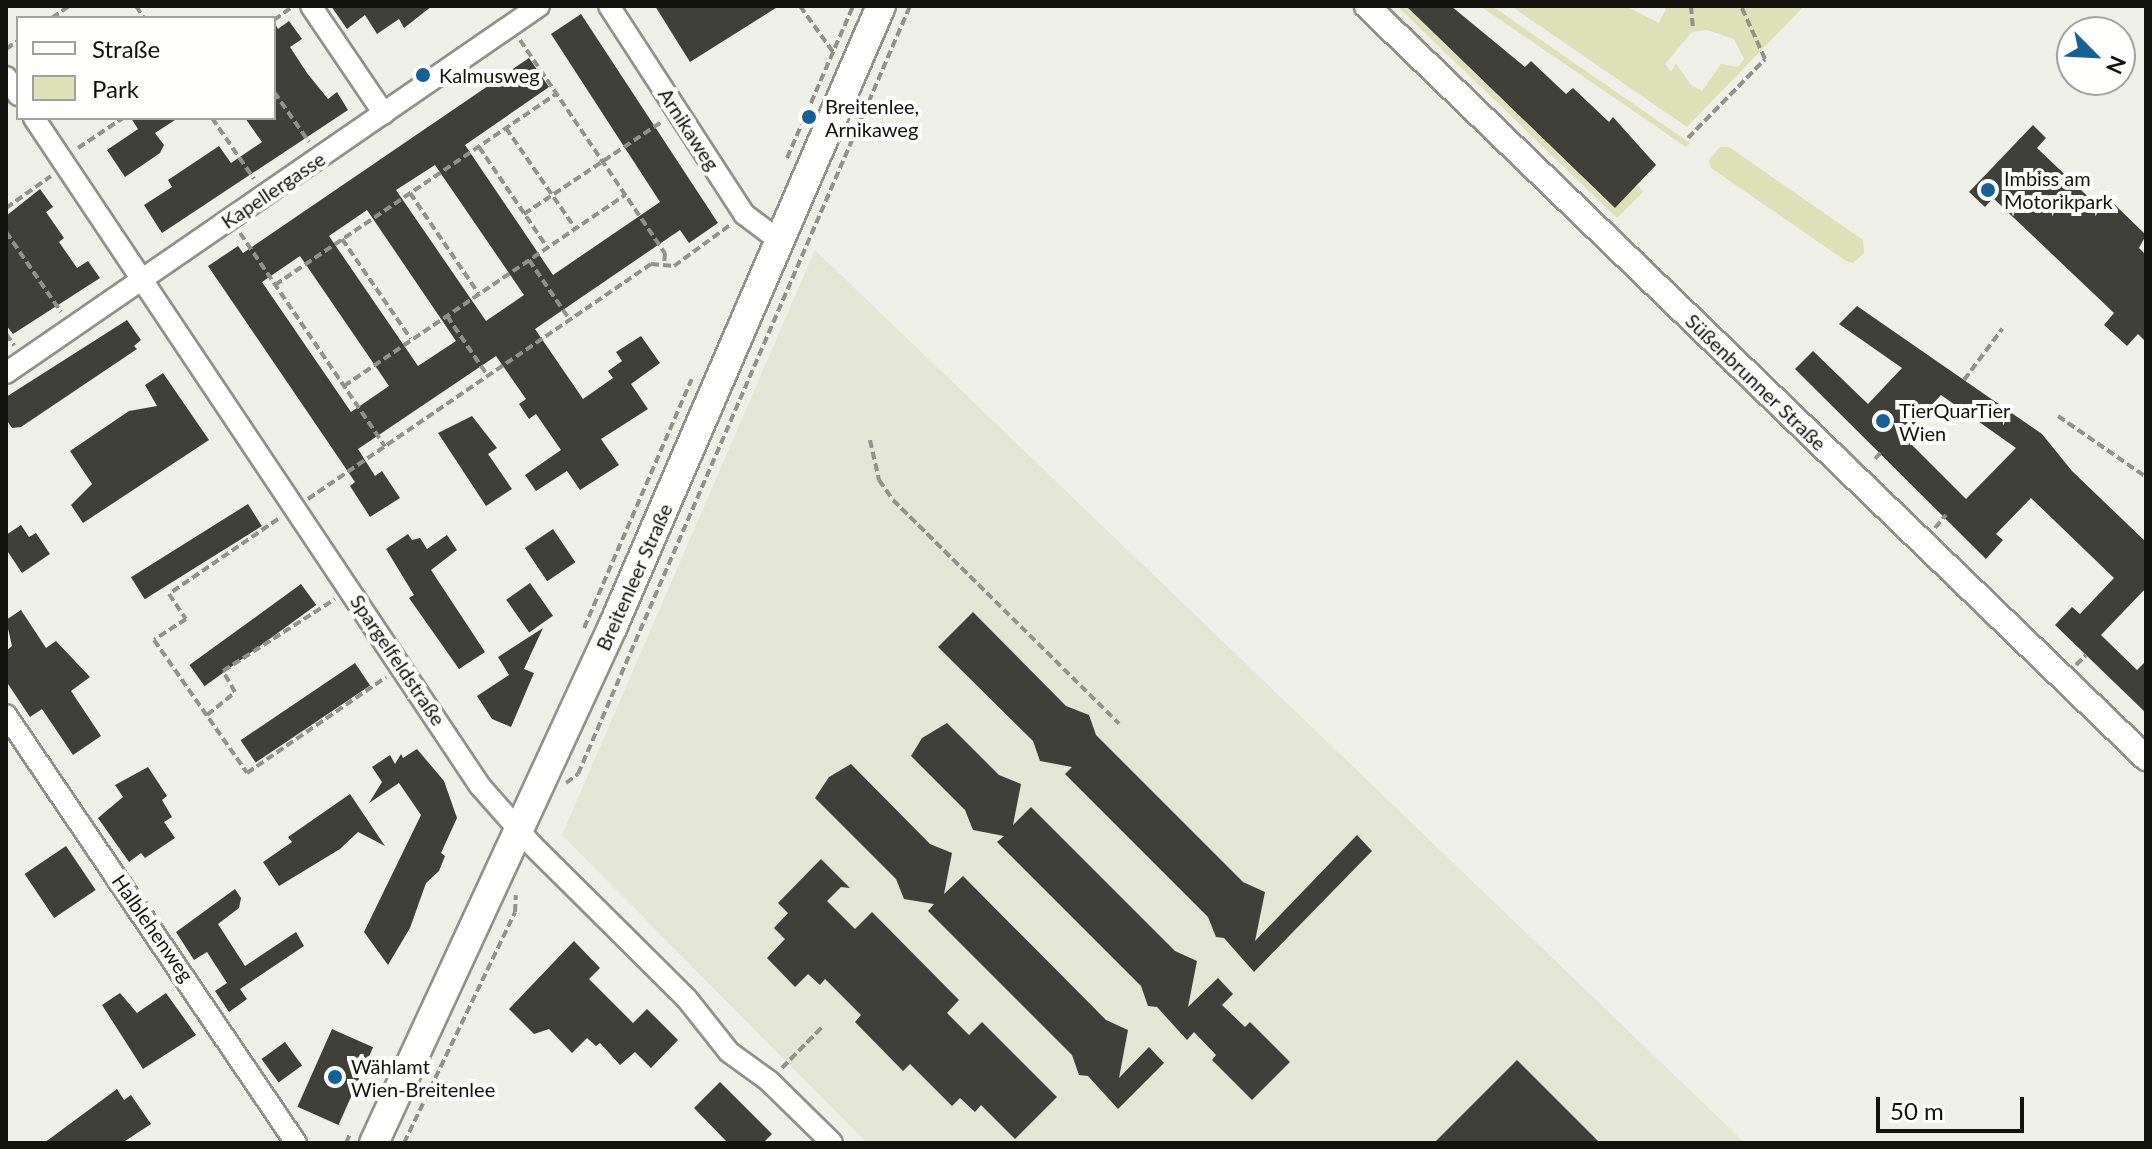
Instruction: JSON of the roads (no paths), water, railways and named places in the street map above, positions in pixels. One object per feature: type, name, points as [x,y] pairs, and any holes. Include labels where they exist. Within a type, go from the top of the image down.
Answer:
[{"type":"main road","name":"Breitenleer Straße","points":[[374,1143],[519,832],[781,242],[881,6]]},
{"type":"street","points":[[311,6],[384,114]]},
{"type":"street","name":"Kapellergasse","points":[[6,373],[539,6]]},
{"type":"street","name":"Arnikaweg","points":[[609,6],[744,214],[781,242]]},
{"type":"street","name":"Süßenbrunner Straße","points":[[1367,6],[2146,758]]},
{"type":"street","name":"Spargelfeldstraße","points":[[35,120],[480,786],[519,832],[687,999],[729,1052],[769,1081],[832,1143]]},
{"type":"street","name":"Halblehenweg","points":[[6,715],[296,1143]]},
{"type":"place","name":"Kalmusweg","points":[[423,75]]},
{"type":"place","name":"Breitenlee, Arnikaweg","points":[[809,117]]},
{"type":"place","name":"Imbiss am Motorikpark","points":[[1988,190]]},
{"type":"place","name":"TierQuarTier Wien","points":[[1883,421]]},
{"type":"place","name":"Wählamt Wien-Breitenlee","points":[[335,1077]]}]
